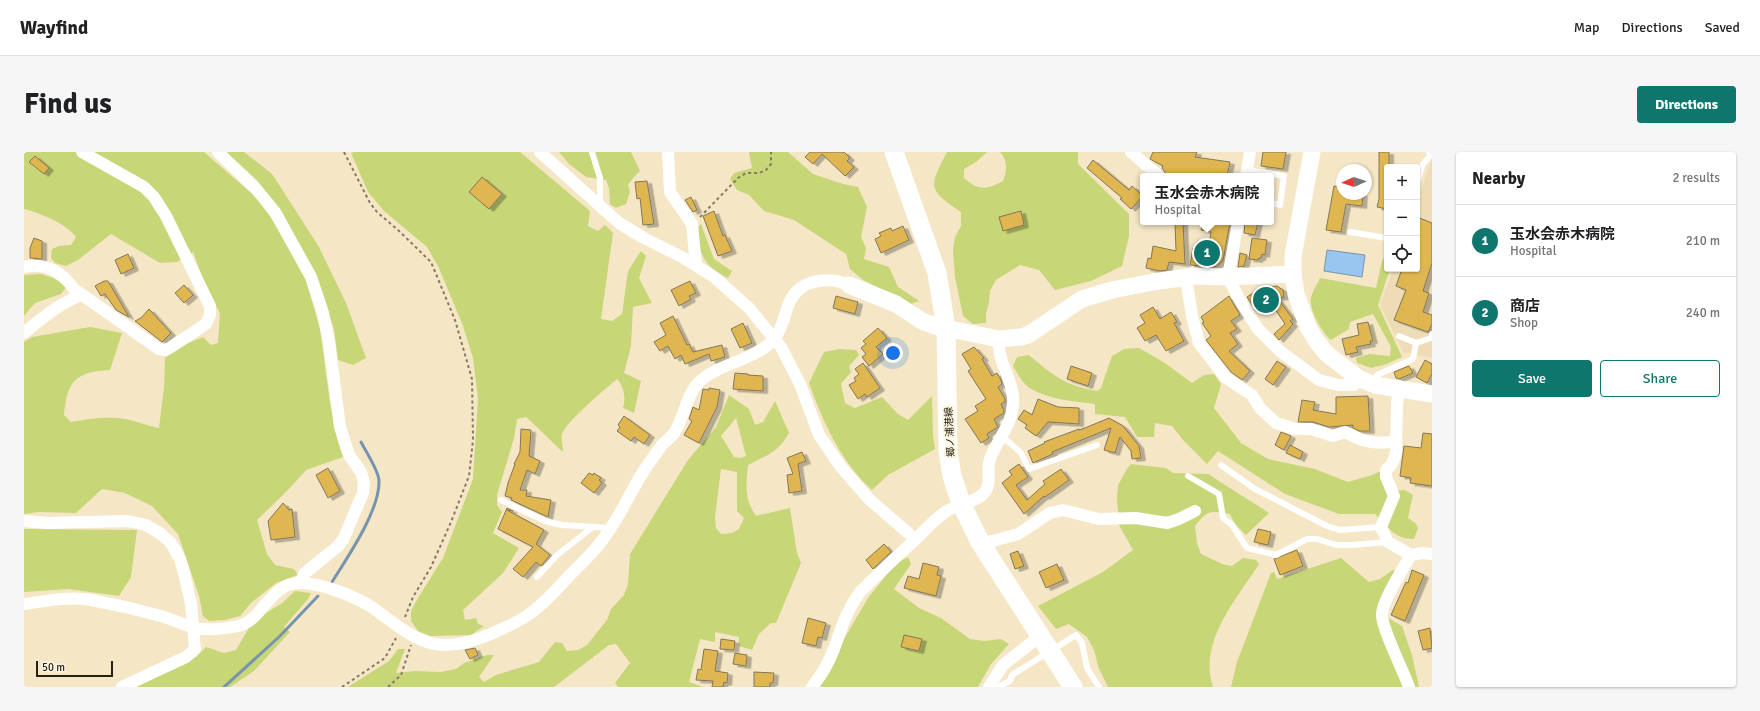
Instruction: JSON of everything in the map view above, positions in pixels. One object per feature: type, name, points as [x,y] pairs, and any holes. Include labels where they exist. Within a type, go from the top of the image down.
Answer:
[{"type":"main road","name":"郷ノ浦港線","points":[[894,152],[937,273],[946,328],[948,451],[952,476],[961,503],[980,542],[1073,687]]},
{"type":"street","points":[[24,267],[34,265],[44,266],[59,273],[81,295],[159,349],[165,350],[171,347],[206,324],[210,315],[210,306],[166,216],[154,197],[144,187],[82,152]]},
{"type":"street","points":[[218,152],[257,190],[275,212],[311,277],[323,314],[340,427],[349,455],[361,472],[364,483],[363,492],[343,540],[337,547],[305,573],[300,583]]},
{"type":"street","points":[[540,152],[619,223],[714,277],[741,299],[781,347],[800,384],[819,435],[841,467],[869,499],[915,539]]},
{"type":"street","points":[[668,152],[670,192],[692,224],[696,266]]},
{"type":"street","points":[[1131,152],[1156,173]]},
{"type":"street","points":[[1247,173],[1250,152]]},
{"type":"street","points":[[1312,152],[1293,256],[1293,274],[1296,294],[1302,313],[1317,342],[1328,354],[1358,378],[1375,385],[1432,394]]},
{"type":"street","points":[[1237,225],[1228,277],[1239,299],[1258,329],[1280,352],[1319,380],[1338,385],[1354,385],[1358,378]]},
{"type":"street","points":[[24,604],[78,598],[145,612],[182,622],[193,627],[222,628],[238,626],[246,623],[275,593],[291,584],[300,583],[340,592],[369,605],[400,628],[426,642],[436,645],[448,645],[483,637],[531,614],[549,598],[595,550],[611,528],[647,466],[663,444],[675,432],[694,389],[708,376],[765,347],[774,339],[785,320],[791,299],[804,286],[818,281],[839,280],[896,304],[922,321],[935,326],[999,339],[1028,335],[1082,300],[1098,294],[1152,282],[1186,277],[1293,274]]},
{"type":"street","points":[[1186,277],[1199,343],[1226,378],[1252,395],[1260,408],[1276,423],[1295,428],[1311,429],[1334,436],[1345,432],[1352,436],[1379,443],[1395,441]]},
{"type":"street","points":[[24,333],[66,301],[81,295]]},
{"type":"street","points":[[812,687],[834,650],[850,605],[873,579],[941,516],[961,503],[972,501],[985,492],[989,482],[989,462],[996,444],[1008,427],[1014,403],[1012,387],[998,348],[999,339]]},
{"type":"street","points":[[1399,390],[1396,403],[1395,459],[1386,470],[1386,477],[1394,496],[1381,527],[1388,542],[1411,555],[1422,553],[1432,554]]},
{"type":"street","points":[[980,542],[993,541],[1018,534],[1050,513],[1063,510],[1099,519],[1136,518],[1167,522],[1179,519],[1195,511]]},
{"type":"street","points":[[24,521],[47,523],[128,521],[146,525],[161,534],[171,543],[180,558],[189,592],[195,650],[186,656],[122,687]]},
{"type":"street","points":[[1409,687],[1391,643],[1382,614],[1384,605],[1411,555]]},
{"type":"street","points":[[989,687],[1003,665],[1040,636]]},
{"type":"lane","points":[[592,152],[600,178],[600,206]]},
{"type":"lane","points":[[1420,173],[1423,164],[1430,156],[1429,152]]},
{"type":"lane","points":[[1274,175],[1284,176],[1280,205],[1274,204]]},
{"type":"lane","points":[[1350,232],[1384,238]]},
{"type":"lane","points":[[1399,336],[1416,343],[1431,338],[1432,334]]},
{"type":"lane","points":[[1375,385],[1376,375],[1413,359],[1416,343]]},
{"type":"lane","points":[[1002,436],[1021,453],[1029,469],[1097,445]]},
{"type":"lane","points":[[1221,465],[1255,489],[1327,526],[1340,530],[1381,527]]},
{"type":"lane","points":[[1188,476],[1219,494],[1223,518],[1232,525],[1246,548],[1276,555],[1307,539],[1317,539],[1336,545],[1352,546],[1388,542]]},
{"type":"lane","points":[[501,500],[545,521],[562,525],[611,528]]},
{"type":"lane","points":[[536,577],[557,555],[593,527]]},
{"type":"lane","points":[[998,687],[1010,681],[1012,675],[1033,661],[1076,635],[1082,643],[1087,668],[1100,687]]},
{"type":"path","points":[[342,687],[385,658],[390,652],[413,597],[431,567],[469,476],[473,440],[472,379],[455,320],[431,262],[370,203],[344,152]]},
{"type":"path","points":[[692,224],[724,194],[738,178],[746,172],[760,173],[766,170],[771,164],[771,152]]},
{"type":"path","points":[[388,687],[401,675],[414,635]]},
{"type":"shaded area","points":[[1432,159],[1432,358],[1403,352],[1380,305],[1392,272],[1420,272],[1420,193]]},
{"type":"green space","points":[[24,152],[204,152],[258,199],[296,255],[306,280],[320,329],[330,403],[338,442],[343,457],[306,470],[257,520],[267,554],[275,565],[294,569],[298,575],[276,583],[251,603],[240,616],[225,620],[209,621],[203,616],[199,596],[178,534],[152,506],[125,493],[102,489],[76,513],[39,512],[24,514],[24,342],[32,337],[90,327],[122,333],[110,370],[88,373],[75,380],[71,386],[65,403],[64,415],[71,422],[98,418],[119,418],[159,428],[164,387],[165,358],[186,344],[203,337],[211,345],[218,343],[220,313],[208,292],[193,252],[177,262],[160,263],[111,234],[78,260],[66,266],[55,263],[51,258],[52,249],[59,246],[71,245],[76,237],[60,223],[38,213],[24,209]]},
{"type":"green space","points":[[226,152],[244,152],[272,174],[319,247],[346,303],[366,358],[353,365],[338,360],[334,329],[325,303],[277,207],[257,180]]},
{"type":"green space","points":[[520,152],[590,211],[588,226],[598,231],[605,225],[613,233],[601,319],[612,321],[622,314],[628,271],[641,251],[646,256],[639,278],[652,303],[633,307],[631,346],[624,373],[641,381],[634,413],[623,408],[624,393],[617,379],[587,405],[565,429],[562,434],[563,452],[526,417],[517,419],[514,438],[497,495],[497,505],[502,512],[493,533],[519,548],[503,573],[463,610],[465,620],[476,618],[478,624],[484,626],[471,635],[431,636],[418,631],[411,621],[411,611],[443,558],[473,479],[478,399],[473,358],[463,326],[439,268],[427,247],[384,211],[368,192],[351,153]]},
{"type":"green space","points":[[559,152],[631,152],[640,171],[628,185],[630,192],[626,204],[616,208],[610,204],[609,188],[606,180],[586,177],[569,164]]},
{"type":"green space","points":[[749,152],[788,152],[813,174],[843,184],[858,187],[867,207],[861,237],[866,248],[864,259],[889,267],[898,287],[919,301],[911,304],[863,280],[850,269],[846,254],[794,220],[764,211],[749,195],[737,190],[730,179],[734,173],[752,168]]},
{"type":"green space","points":[[947,152],[987,152],[976,162],[964,169],[964,178],[974,185],[983,188],[1003,181],[1006,162],[1000,152],[1078,152],[1078,164],[1129,214],[1129,236],[1122,266],[1091,281],[1055,290],[1039,270],[1020,265],[996,280],[990,291],[986,313],[986,323],[973,324],[963,316],[955,277],[953,250],[955,237],[961,226],[961,212],[942,198],[934,186],[937,173]]},
{"type":"green space","points":[[701,224],[714,259],[732,271],[728,278],[713,269],[708,264],[701,252],[696,229]]},
{"type":"green space","points":[[1384,257],[1384,272],[1389,272],[1378,305],[1402,357],[1387,364],[1371,368],[1357,363],[1356,358],[1369,354],[1390,356],[1391,347],[1373,314],[1350,322],[1349,329],[1331,340],[1321,329],[1312,308],[1311,298],[1320,278],[1376,288]]},
{"type":"green space","points":[[41,274],[53,278],[67,286],[61,294],[35,303],[24,316],[24,275]]},
{"type":"green space","points":[[1139,348],[1165,363],[1192,383],[1204,375],[1214,374],[1221,384],[1214,408],[1241,443],[1268,459],[1315,469],[1348,482],[1381,471],[1389,491],[1405,490],[1413,495],[1408,518],[1416,524],[1418,528],[1414,539],[1396,535],[1375,514],[1339,514],[1285,494],[1218,451],[1207,464],[1183,440],[1172,426],[1155,423],[1154,437],[1137,437],[1125,417],[1095,414],[1095,404],[1063,400],[1040,393],[1027,386],[1013,366],[1017,357],[1029,355],[1060,379],[1086,389],[1097,391],[1101,388],[1112,356],[1124,349]]},
{"type":"green space","points":[[840,349],[856,350],[859,355],[849,366],[851,372],[841,384],[845,403],[855,408],[882,397],[898,414],[908,420],[932,396],[933,436],[935,449],[888,475],[872,490],[851,467],[834,441],[820,412],[809,383],[824,352]]},
{"type":"green space","points":[[729,395],[749,409],[755,425],[763,422],[775,401],[789,433],[781,445],[776,449],[748,465],[746,486],[749,503],[756,516],[790,508],[797,553],[801,563],[776,623],[771,623],[759,634],[752,650],[739,646],[739,637],[715,632],[715,642],[700,639],[689,682],[703,687],[618,687],[615,683],[630,663],[616,644],[609,645],[554,687],[348,687],[389,661],[398,649],[405,649],[396,673],[415,671],[441,672],[456,669],[464,663],[487,655],[494,655],[479,677],[484,682],[496,675],[539,662],[555,642],[562,643],[567,651],[578,650],[587,645],[607,620],[611,609],[624,595],[628,584],[630,554],[688,460],[716,427]],"holes":[[[736,418],[746,456],[740,458],[734,457],[721,436]],[[721,469],[737,472],[737,511],[744,518],[739,529],[732,533],[721,534],[716,528],[715,518]]]},
{"type":"green space","points":[[1131,464],[1166,468],[1173,473],[1208,474],[1269,513],[1246,535],[1235,524],[1230,514],[1210,512],[1195,526],[1197,543],[1201,554],[1222,564],[1232,566],[1243,558],[1256,560],[1259,564],[1230,607],[1215,638],[1211,654],[1210,670],[1213,687],[1108,687],[1099,669],[1094,650],[1087,637],[1069,624],[1056,629],[1038,606],[1103,572],[1133,550],[1119,525],[1117,499],[1118,485]]},
{"type":"green space","points":[[24,529],[137,530],[131,577],[119,596],[68,589],[24,592]]},
{"type":"green space","points":[[908,557],[911,564],[894,589],[919,608],[941,618],[970,639],[984,641],[1001,639],[1009,644],[991,664],[978,687],[816,687],[868,598],[896,563]]},
{"type":"green space","points":[[1341,558],[1369,582],[1380,579],[1393,570],[1396,571],[1377,611],[1402,626],[1412,655],[1419,687],[1231,687],[1237,662],[1271,573],[1274,572],[1277,579]]},
{"type":"green space","points":[[295,591],[311,593],[308,599],[284,627],[290,632],[254,671],[230,687],[135,687],[196,657],[206,647],[224,653],[236,650],[253,621],[282,603]]},
{"type":"water","points":[[1327,250],[1365,255],[1362,277],[1324,271]]},
{"type":"building","points":[[810,152],[844,152],[850,158],[847,161],[854,167],[845,176],[822,154],[813,164],[805,157]]},
{"type":"building","points":[[1153,152],[1197,152],[1195,157],[1230,162],[1228,173],[1165,173],[1162,168],[1163,166],[1150,159]]},
{"type":"building","points":[[1263,152],[1286,152],[1283,169],[1261,166]]},
{"type":"building","points":[[1379,152],[1389,152],[1389,164],[1384,164],[1384,208],[1377,207],[1379,199]]},
{"type":"building","points":[[35,156],[49,168],[44,174],[29,162]]},
{"type":"building","points":[[1093,160],[1129,190],[1132,186],[1140,193],[1140,199],[1131,209],[1120,199],[1122,198],[1087,168]]},
{"type":"building","points":[[482,177],[502,194],[489,209],[469,192]]},
{"type":"building","points":[[647,181],[654,224],[643,225],[640,198],[637,199],[635,182]]},
{"type":"building","points":[[1334,186],[1336,186],[1336,200],[1362,200],[1362,206],[1346,204],[1341,232],[1326,230]]},
{"type":"building","points":[[691,197],[697,210],[693,212],[685,200]]},
{"type":"building","points":[[714,211],[723,236],[725,235],[732,251],[718,256],[703,216]]},
{"type":"building","points":[[1021,211],[1024,225],[1003,231],[999,217]]},
{"type":"building","points":[[1420,218],[1432,223],[1432,263],[1423,291],[1429,293],[1423,312],[1432,315],[1432,324],[1428,332],[1394,320],[1406,290],[1396,286],[1401,272],[1420,272]]},
{"type":"building","points":[[1175,225],[1183,225],[1185,264],[1169,262],[1167,270],[1160,271],[1146,268],[1148,258],[1151,259],[1153,246],[1176,251]]},
{"type":"building","points":[[1202,225],[1229,225],[1223,261],[1215,267],[1190,265],[1193,248],[1208,250],[1211,232],[1201,230]]},
{"type":"building","points":[[1245,225],[1257,225],[1255,235],[1244,233]]},
{"type":"building","points":[[903,226],[909,240],[881,253],[875,239],[881,236],[879,233],[891,228],[892,231]]},
{"type":"building","points":[[34,238],[42,241],[42,259],[30,258],[30,248]]},
{"type":"building","points":[[1252,238],[1267,240],[1265,255],[1262,254],[1261,258],[1258,260],[1249,259]]},
{"type":"building","points":[[1240,253],[1247,255],[1244,266],[1238,267]]},
{"type":"building","points":[[128,254],[134,268],[121,274],[115,260]]},
{"type":"building","points":[[104,281],[108,281],[129,317],[116,310],[105,294],[101,296],[95,286]]},
{"type":"building","points":[[690,281],[696,293],[689,296],[691,299],[679,306],[671,290]]},
{"type":"building","points":[[184,285],[193,295],[184,303],[175,293]]},
{"type":"building","points":[[1277,286],[1283,290],[1284,297],[1277,298],[1293,319],[1290,321],[1293,324],[1279,340],[1274,334],[1285,324],[1273,306],[1263,312],[1261,308],[1256,311],[1247,297],[1261,288]]},
{"type":"building","points":[[836,296],[858,302],[855,314],[833,308]]},
{"type":"building","points":[[1229,296],[1240,315],[1231,321],[1237,329],[1230,333],[1238,344],[1229,351],[1250,371],[1242,380],[1231,372],[1206,340],[1211,336],[1202,323],[1204,322],[1201,317]]},
{"type":"building","points":[[1153,307],[1160,319],[1171,312],[1177,322],[1174,323],[1184,341],[1166,351],[1156,335],[1145,341],[1137,328],[1145,323],[1140,315]]},
{"type":"building","points":[[149,309],[171,333],[162,342],[135,321],[141,318]]},
{"type":"building","points":[[673,316],[687,345],[689,344],[693,352],[722,345],[725,357],[711,361],[709,354],[685,364],[681,355],[675,359],[668,346],[660,351],[654,342],[666,335],[660,323]]},
{"type":"building","points":[[1368,322],[1373,341],[1370,341],[1371,344],[1356,347],[1358,352],[1346,355],[1342,339],[1359,335],[1357,324]]},
{"type":"building","points":[[743,323],[752,343],[740,348],[731,329]]},
{"type":"building","points":[[878,328],[887,338],[876,347],[883,354],[869,366],[862,357],[866,354],[861,348],[866,344],[863,341]]},
{"type":"building","points":[[974,347],[984,358],[982,359],[992,376],[997,373],[1002,384],[998,387],[1005,399],[1005,402],[1001,404],[1004,413],[994,419],[998,427],[987,434],[989,438],[981,443],[965,419],[978,411],[975,406],[986,399],[968,371],[971,369],[962,354]]},
{"type":"building","points":[[1425,360],[1432,364],[1432,374],[1427,383],[1416,377]]},
{"type":"building","points":[[1277,361],[1286,367],[1273,385],[1265,379]]},
{"type":"building","points":[[863,363],[880,388],[867,397],[865,394],[858,399],[849,385],[856,381],[854,378],[859,374],[855,369]]},
{"type":"building","points":[[1071,366],[1092,373],[1088,386],[1067,379]]},
{"type":"building","points":[[1409,366],[1413,373],[1399,379],[1396,378],[1394,372]]},
{"type":"building","points":[[735,373],[763,376],[763,391],[733,389]]},
{"type":"building","points":[[709,388],[720,390],[717,407],[699,443],[684,435],[692,421],[689,419],[693,407],[699,410],[703,389],[709,390]]},
{"type":"building","points":[[1368,396],[1370,431],[1359,431],[1353,428],[1353,425],[1329,427],[1313,422],[1298,422],[1302,400],[1315,402],[1313,410],[1336,414],[1336,397]]},
{"type":"building","points":[[1038,399],[1058,407],[1079,408],[1079,424],[1048,422],[1036,436],[1025,428],[1027,425],[1018,419],[1024,410],[1032,415]]},
{"type":"building","points":[[624,416],[650,435],[644,444],[634,437],[631,441],[617,431],[620,427],[618,425]]},
{"type":"building","points":[[1109,418],[1123,426],[1139,446],[1141,458],[1132,459],[1131,451],[1120,437],[1115,453],[1104,450],[1111,428],[1052,452],[1053,454],[1033,463],[1028,451],[1045,443],[1044,442]]},
{"type":"building","points":[[521,429],[531,430],[529,456],[540,461],[535,474],[527,470],[520,490],[527,490],[526,496],[551,500],[548,517],[511,500],[512,498],[505,496],[514,464],[520,452]]},
{"type":"building","points":[[1281,432],[1291,436],[1284,450],[1275,445]]},
{"type":"building","points":[[1423,433],[1432,434],[1432,486],[1410,483],[1411,478],[1400,476],[1404,446],[1421,448]]},
{"type":"building","points":[[1290,445],[1303,452],[1300,459],[1286,453]]},
{"type":"building","points":[[802,452],[806,461],[798,464],[802,491],[789,493],[787,475],[793,474],[787,458]]},
{"type":"building","points":[[1019,464],[1028,477],[1016,485],[1027,500],[1045,484],[1043,481],[1061,469],[1069,480],[1045,497],[1044,496],[1024,514],[1002,483],[1012,475],[1009,471]]},
{"type":"building","points":[[328,468],[340,491],[328,498],[316,475]]},
{"type":"building","points":[[589,473],[593,475],[594,473],[601,478],[599,480],[602,483],[594,493],[581,483]]},
{"type":"building","points":[[283,503],[289,510],[292,509],[295,537],[271,540],[268,521]]},
{"type":"building","points":[[507,508],[513,511],[507,510],[544,530],[536,544],[550,555],[541,566],[536,562],[523,577],[513,569],[533,547],[498,529]]},
{"type":"building","points":[[1258,529],[1271,532],[1268,545],[1254,542]]},
{"type":"building","points":[[884,544],[891,552],[873,569],[866,560]]},
{"type":"building","points":[[1297,550],[1303,566],[1280,575],[1274,559]]},
{"type":"building","points":[[1018,551],[1024,566],[1015,569],[1010,554]]},
{"type":"building","points":[[923,563],[939,567],[937,575],[941,576],[936,596],[904,588],[908,576],[919,579]]},
{"type":"building","points":[[1057,564],[1064,580],[1046,588],[1039,572]]},
{"type":"building","points":[[1412,570],[1424,575],[1405,621],[1391,615],[1406,582],[1408,583]]},
{"type":"building","points":[[808,618],[826,623],[822,638],[818,637],[816,646],[802,643]]},
{"type":"building","points":[[1430,628],[1432,648],[1423,650],[1418,631]]},
{"type":"building","points":[[904,635],[922,639],[919,651],[901,647]]},
{"type":"building","points":[[721,639],[735,641],[734,650],[720,649]]},
{"type":"building","points":[[475,648],[478,655],[470,659],[465,650]]},
{"type":"building","points":[[704,649],[718,651],[715,671],[728,673],[727,683],[724,682],[723,687],[712,687],[713,681],[696,680],[698,669],[701,670]]},
{"type":"building","points":[[735,653],[747,655],[746,666],[733,664]]},
{"type":"building","points":[[754,672],[774,673],[773,683],[770,683],[770,687],[754,687]]},
{"type":"waterway","points":[[332,582],[362,533],[369,519],[378,493],[379,481],[377,472],[361,442]]},
{"type":"waterway","points":[[224,687],[280,636],[318,596]]},
{"type":"place","name":"玉水会赤木病院","points":[[1207,253]]},
{"type":"place","name":"商店","points":[[1266,300]]}]
